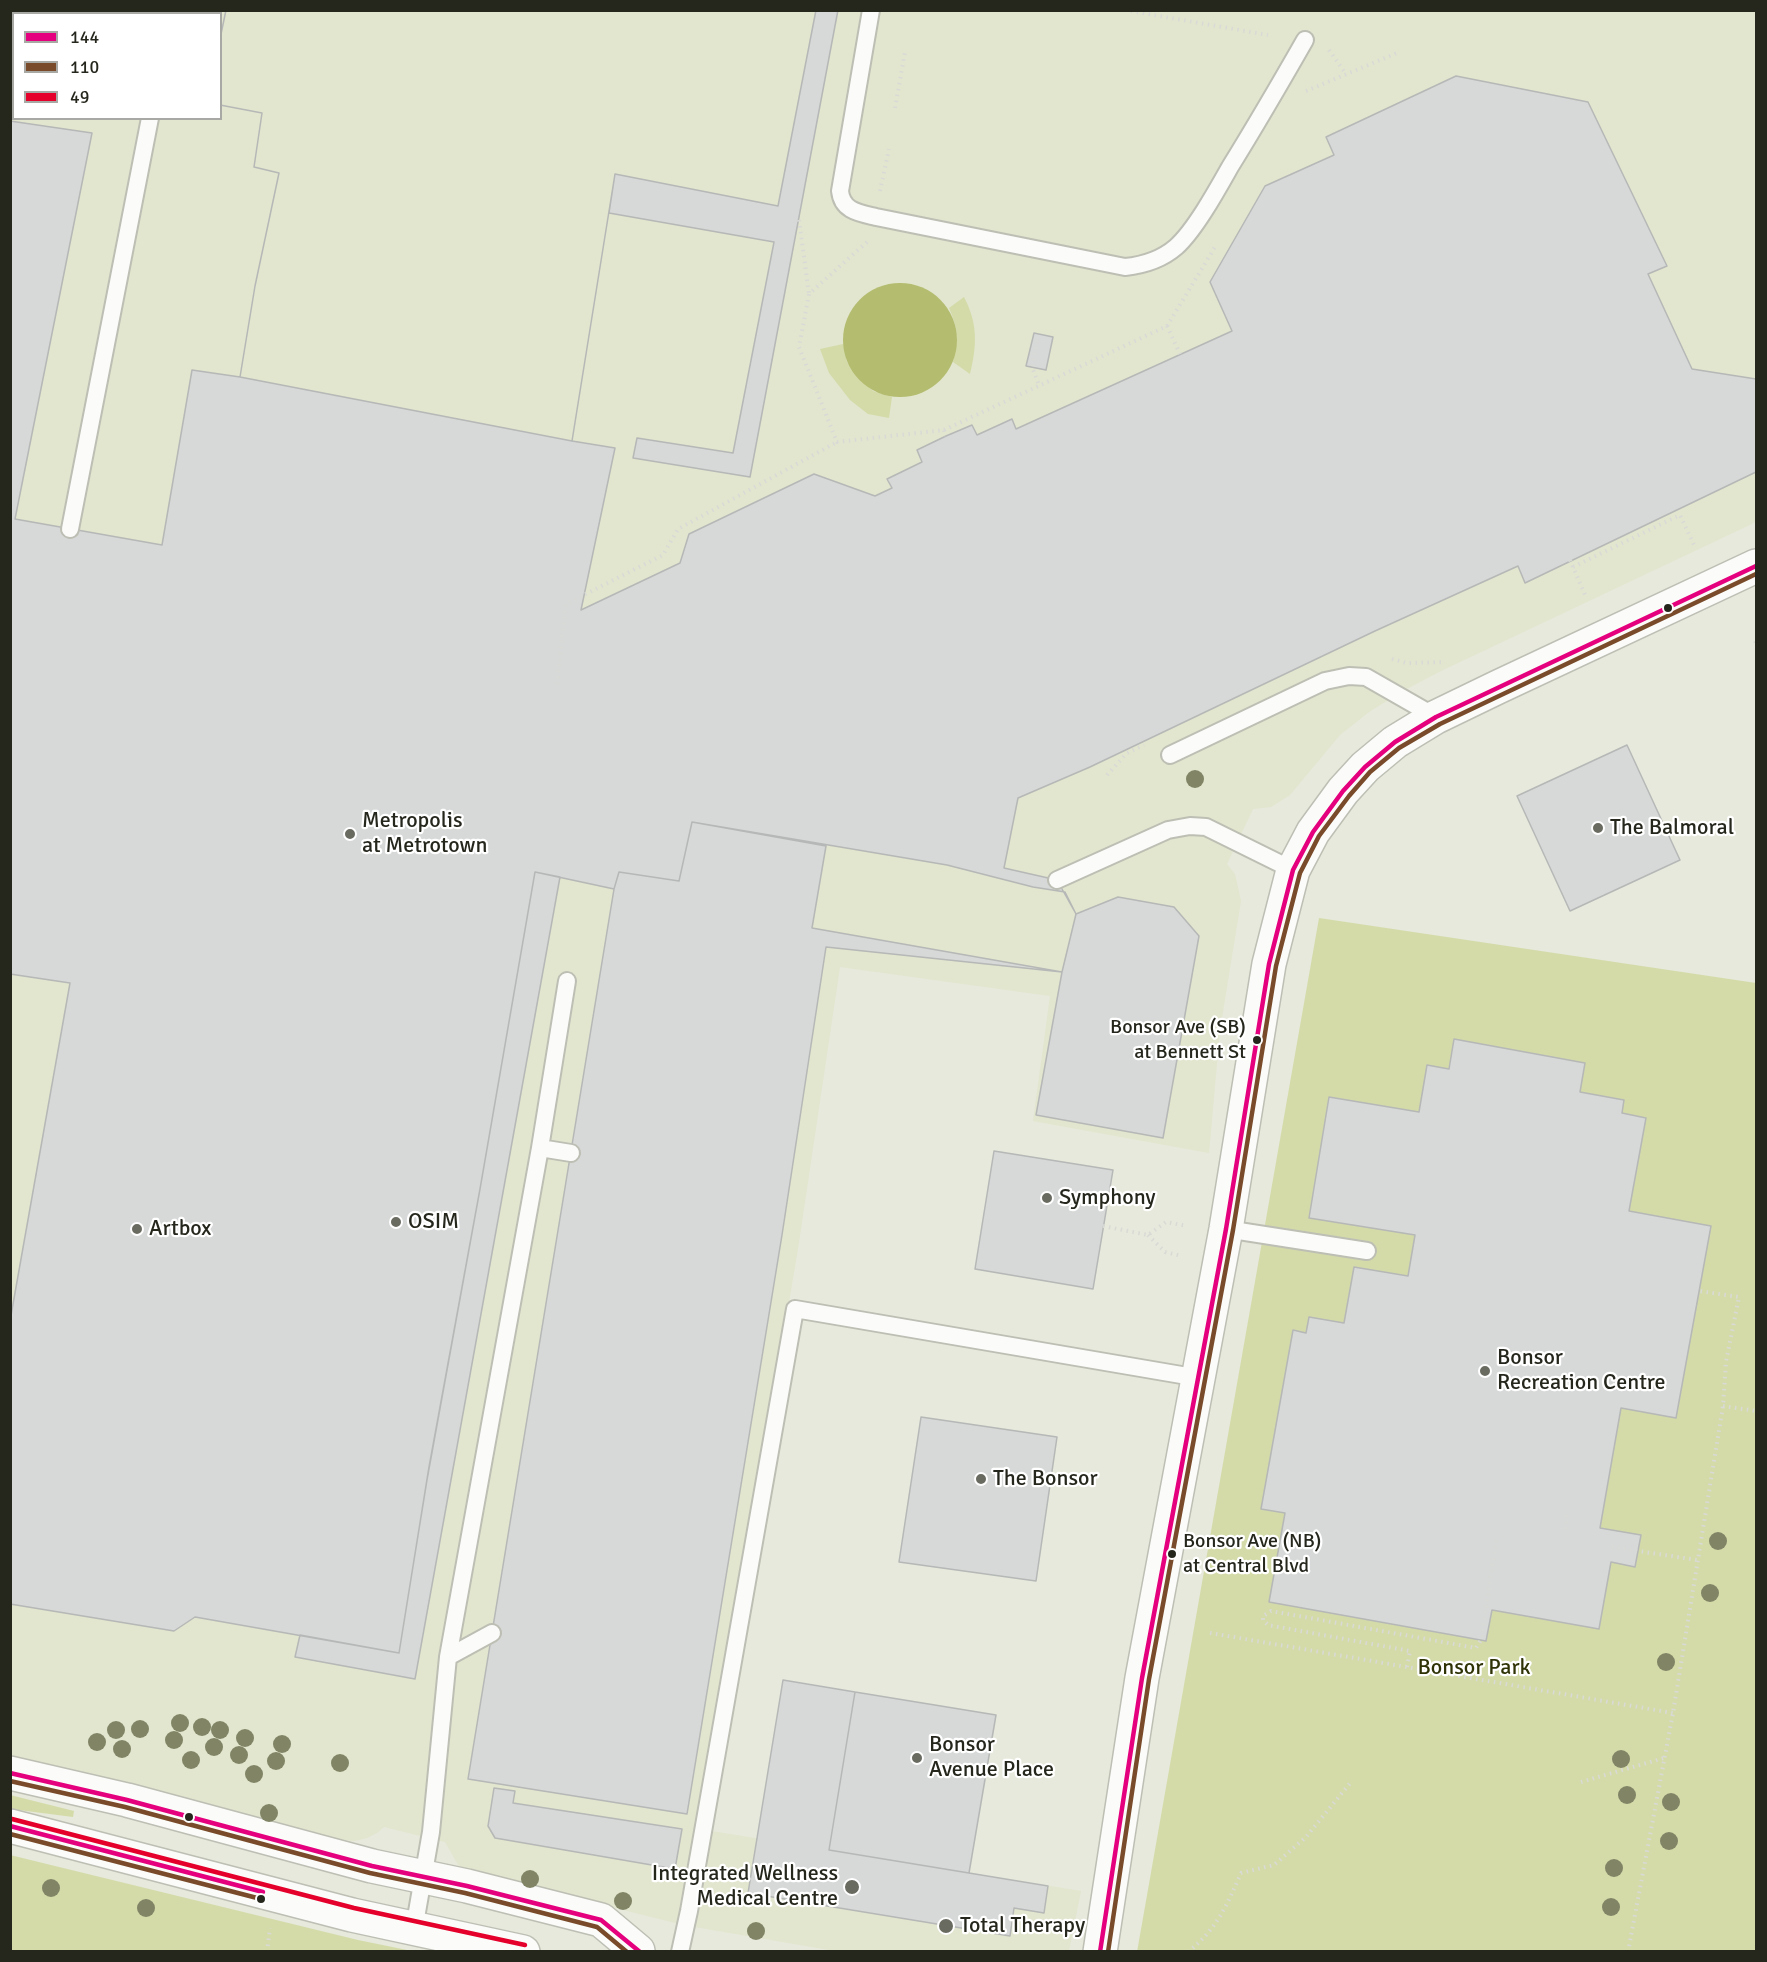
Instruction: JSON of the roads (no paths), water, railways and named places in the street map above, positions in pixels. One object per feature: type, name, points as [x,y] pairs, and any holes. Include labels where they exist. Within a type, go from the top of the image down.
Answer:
[{"type":"street","points":[[1100,1952],[1142,1678],[1227,1229],[1269,964],[1293,870],[1313,832],[1342,791],[1365,767],[1395,742],[1436,717],[1756,566]]},
{"type":"street","points":[[10,1773],[127,1800],[372,1866],[467,1886],[601,1920],[638,1951]]},
{"type":"street","points":[[10,1826],[352,1915],[523,1952]]},
{"type":"lane","points":[[871,10],[840,190],[843,204],[853,211],[876,218],[1125,267],[1143,265],[1160,258],[1175,248],[1186,235],[1218,187],[1305,40]]},
{"type":"lane","points":[[70,529],[150,120]]},
{"type":"lane","points":[[1170,755],[1325,681],[1349,676],[1366,677],[1436,717]]},
{"type":"lane","points":[[1057,880],[1168,830],[1190,826],[1206,827],[1293,870]]},
{"type":"lane","points":[[414,1929],[431,1832],[448,1657],[540,1148],[567,981]]},
{"type":"lane","points":[[540,1148],[571,1153]]},
{"type":"lane","points":[[1227,1229],[1367,1251]]},
{"type":"lane","points":[[680,1952],[795,1309],[1199,1378]]},
{"type":"lane","points":[[448,1657],[492,1633]]},
{"type":"place","name":"The Balmoral","points":[[1598,828]]},
{"type":"place","name":"Metropolis at Metrotown","points":[[350,834]]},
{"type":"place","name":"Bonsor Ave (SB) at Bennett St","points":[[1257,1040]]},
{"type":"place","name":"Symphony","points":[[1047,1198]]},
{"type":"place","name":"OSIM","points":[[396,1222]]},
{"type":"place","name":"Artbox","points":[[137,1229]]},
{"type":"place","name":"Bonsor Recreation Centre","points":[[1485,1371]]},
{"type":"place","name":"The Bonsor","points":[[981,1479]]},
{"type":"place","name":"Bonsor Ave (NB) at Central Blvd","points":[[1172,1554]]},
{"type":"place","name":"Bonsor Avenue Place","points":[[917,1758]]},
{"type":"place","name":"Integrated Wellness Medical Centre","points":[[852,1887]]},
{"type":"place","name":"Total Therapy","points":[[946,1926]]},
{"type":"park label","name":"Bonsor Park","points":[[1474,1668]]}]
